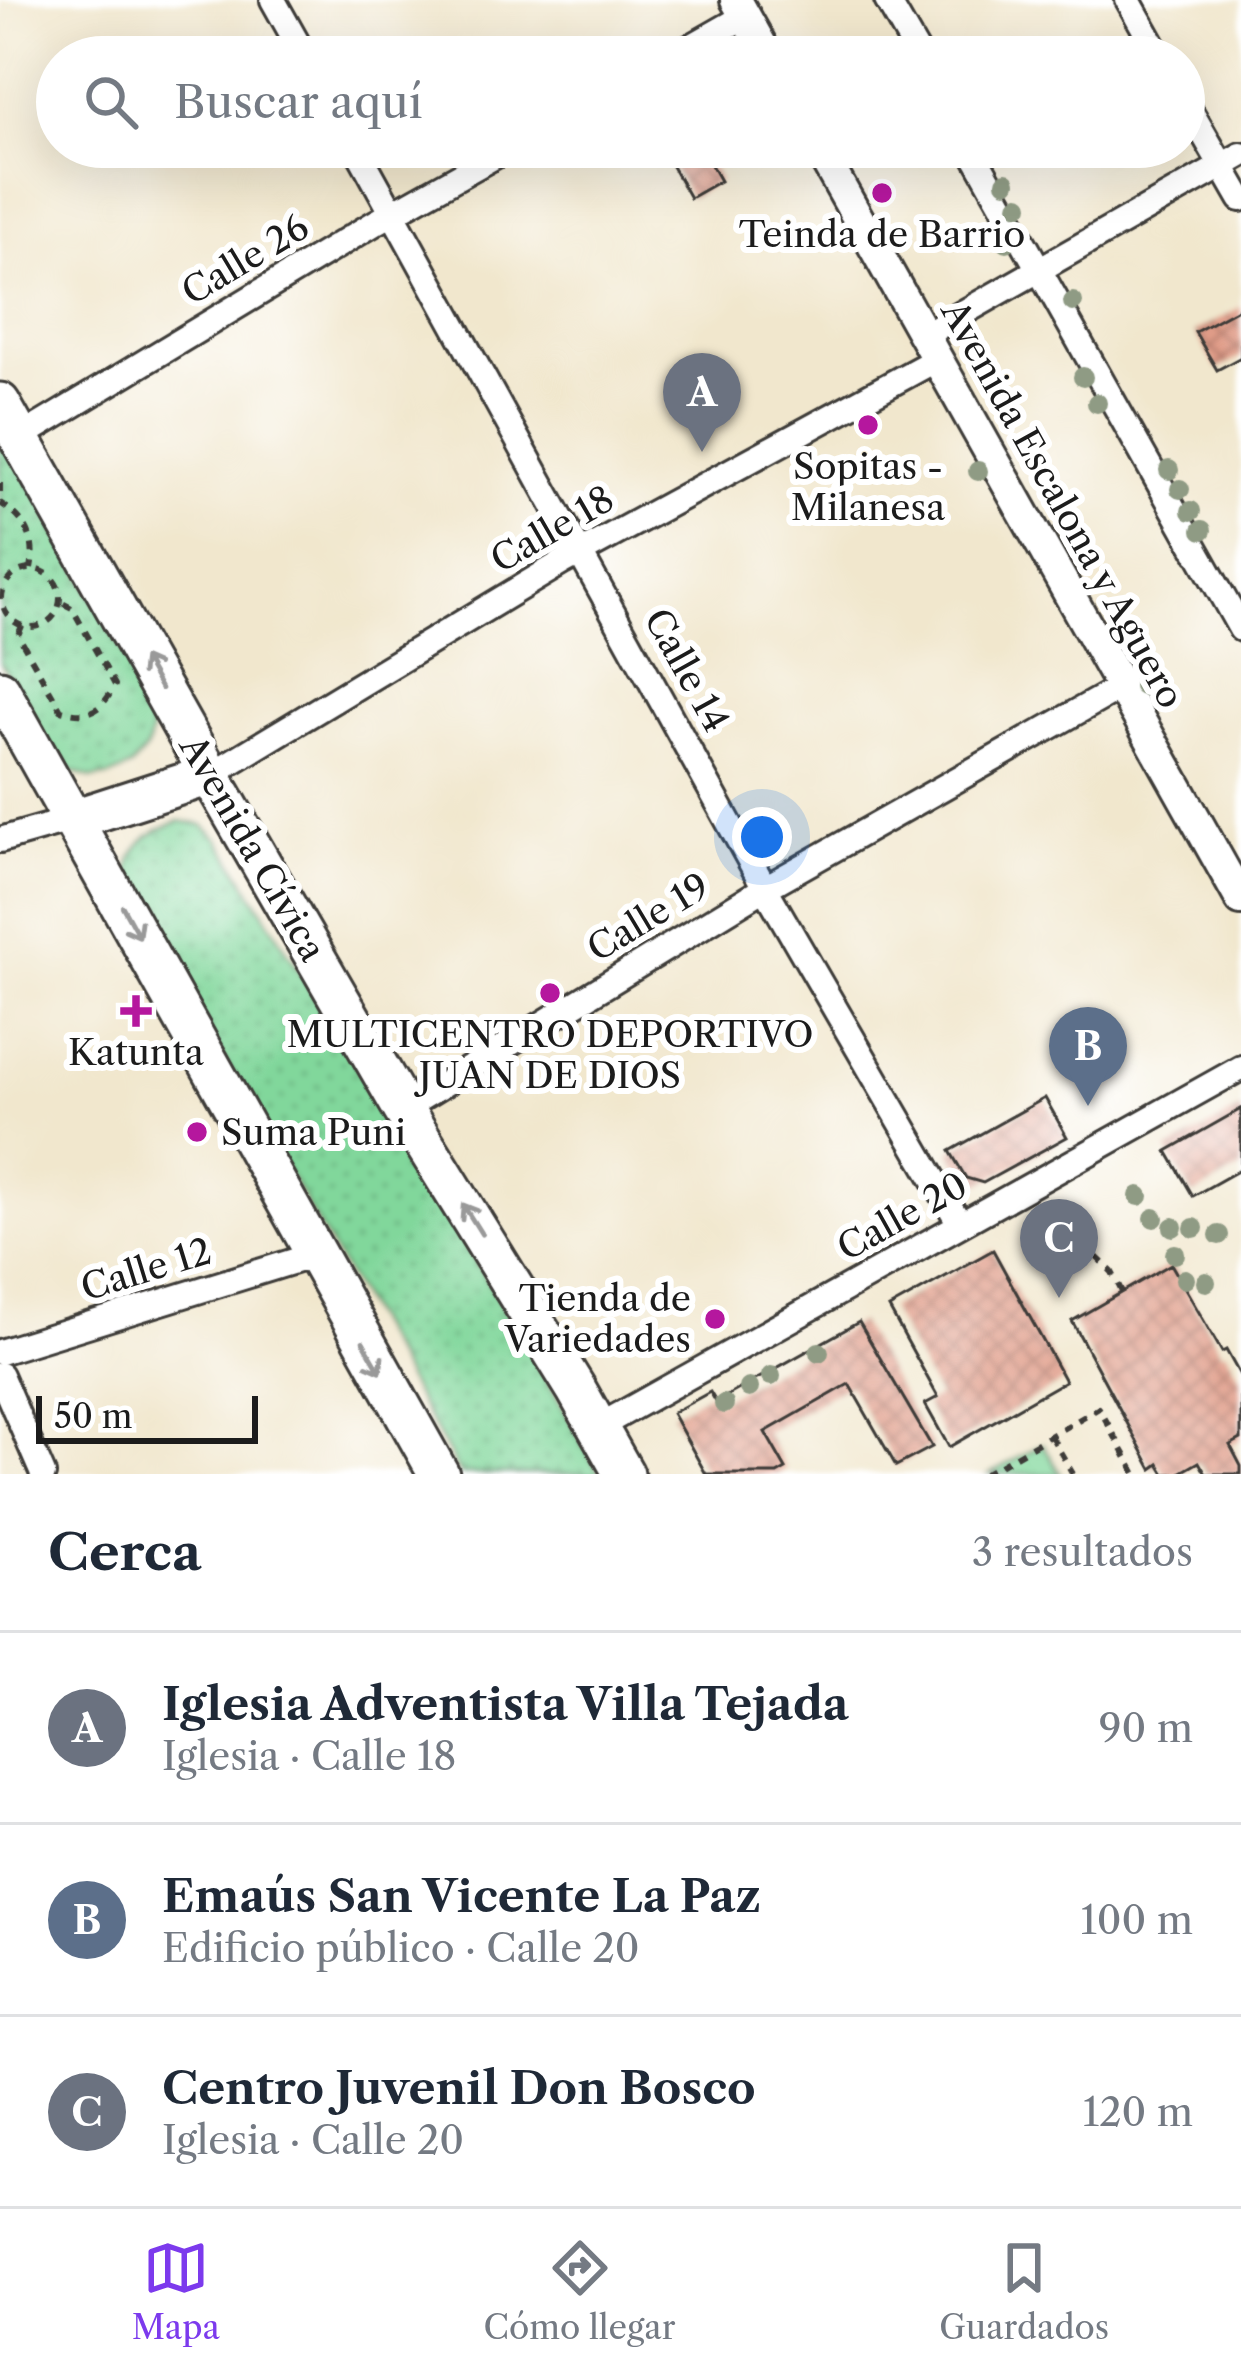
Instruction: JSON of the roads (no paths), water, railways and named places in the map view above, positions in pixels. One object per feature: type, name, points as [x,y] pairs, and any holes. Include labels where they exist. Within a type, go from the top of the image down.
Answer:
[{"type":"main road","name":"Avenida Cívica","points":[[0,403],[403,1108],[624,1474]]},
{"type":"main road","points":[[0,690],[439,1474]]},
{"type":"main road","points":[[74,819],[210,775]]},
{"type":"street","points":[[273,0],[293,36]]},
{"type":"street","points":[[887,0],[908,36]]},
{"type":"street","points":[[1128,0],[1148,36]]},
{"type":"street","points":[[702,36],[740,8],[756,36]]},
{"type":"street","points":[[1205,127],[1232,161],[1241,199]]},
{"type":"street","name":"Calle 18","points":[[210,775],[930,347],[1040,271],[1232,161]]},
{"type":"street","name":"Calle 14","points":[[368,168],[765,888],[960,1224]]},
{"type":"street","name":"Calle 26","points":[[19,438],[473,168]]},
{"type":"street","name":"Avenida Escalona y Aguero","points":[[830,168],[1241,900]]},
{"type":"street","points":[[982,168],[1241,629]]},
{"type":"street","name":"Calle 19","points":[[403,1108],[765,888],[1121,687]]},
{"type":"street","points":[[0,840],[74,819]]},
{"type":"street","name":"Calle 20","points":[[598,1427],[1241,1068]]},
{"type":"street","name":"Calle 12","points":[[0,1352],[314,1255]]},
{"type":"street","points":[[0,1375],[43,1474]]},
{"type":"place","name":"Teinda de Barrio","points":[[882,193]]},
{"type":"place","name":"Sopitas - Milanesa","points":[[868,425]]},
{"type":"place","name":"Iglesia Adventista Villa Tejada","points":[[702,452]]},
{"type":"place","name":"MULTICENTRO DEPORTIVO JUAN DE DIOS","points":[[550,993]]},
{"type":"place","name":"Katunta","points":[[136,1011]]},
{"type":"place","name":"Emaús San Vicente La Paz","points":[[1088,1106]]},
{"type":"place","name":"Suma Puni","points":[[197,1132]]},
{"type":"place","name":"Centro Juvenil Don Bosco","points":[[1059,1298]]},
{"type":"place","name":"Tienda de Variedades","points":[[715,1319]]}]
